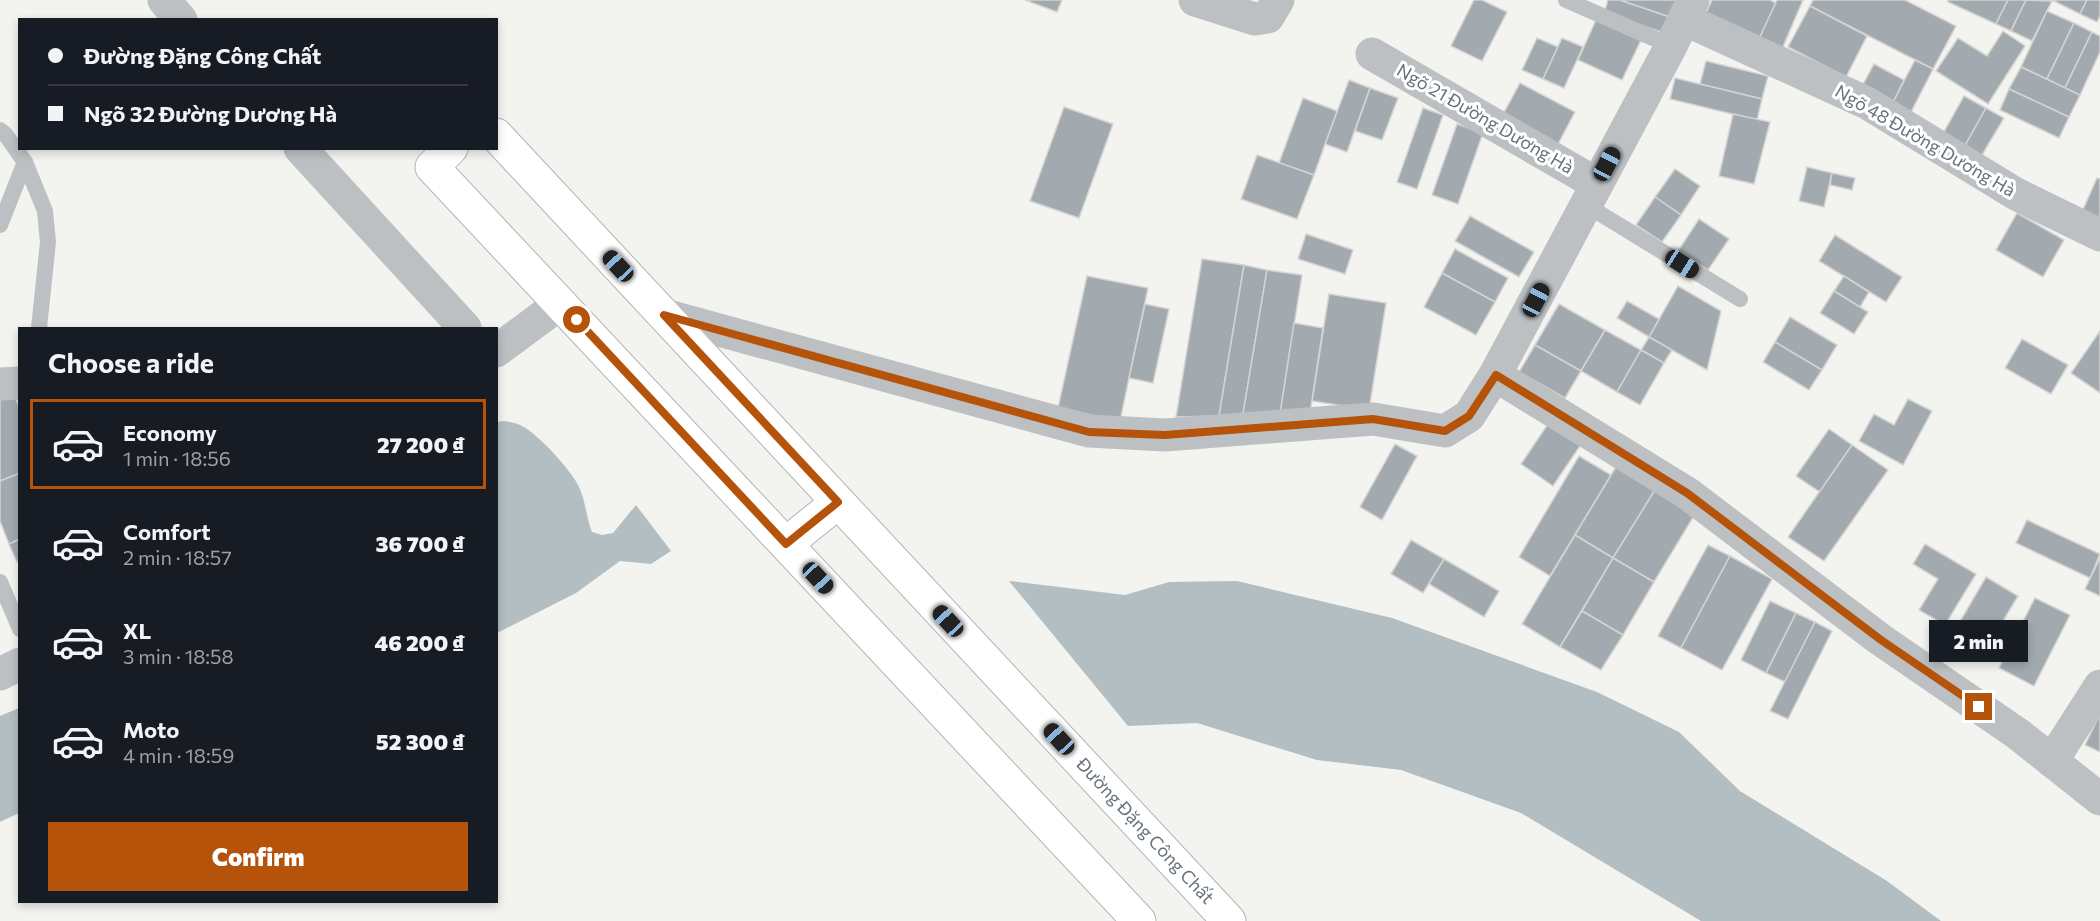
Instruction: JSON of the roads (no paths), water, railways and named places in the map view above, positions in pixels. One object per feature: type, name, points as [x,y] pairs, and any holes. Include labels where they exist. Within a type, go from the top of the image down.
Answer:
[{"type":"main road","name":"Đường Đặng Công Chất","points":[[498,137],[1229,921]]},
{"type":"main road","points":[[442,158],[561,303],[1139,921]]},
{"type":"main road","points":[[786,544],[838,502]]},
{"type":"street","points":[[164,0],[180,18]]},
{"type":"street","points":[[1195,0],[1255,20],[1268,17],[1278,0]]},
{"type":"street","points":[[664,315],[1089,432],[1165,435],[1373,419],[1445,431],[1469,416],[1496,375],[1683,22]]},
{"type":"street","name":"Ngõ 48 Đường Dương Hà","points":[[1683,22],[1867,104],[2016,194],[2100,235]]},
{"type":"street","name":"Ngõ 21 Đường Dương Hà","points":[[1372,54],[1591,194]]},
{"type":"street","points":[[302,150],[464,327]]},
{"type":"street","points":[[498,350],[561,303]]},
{"type":"street","points":[[1496,375],[1687,493],[1881,640],[2018,734],[2100,799]]},
{"type":"street","points":[[0,384],[18,383]]},
{"type":"street","points":[[0,674],[18,665]]},
{"type":"street","points":[[2052,761],[2100,686]]},
{"type":"lane","points":[[1566,0],[1683,22]]},
{"type":"lane","points":[[0,130],[25,162],[45,211],[48,242],[39,327]]},
{"type":"lane","points":[[0,225],[25,162]]},
{"type":"lane","points":[[1591,194],[1740,299]]},
{"type":"lane","points":[[0,582],[18,624]]}]
